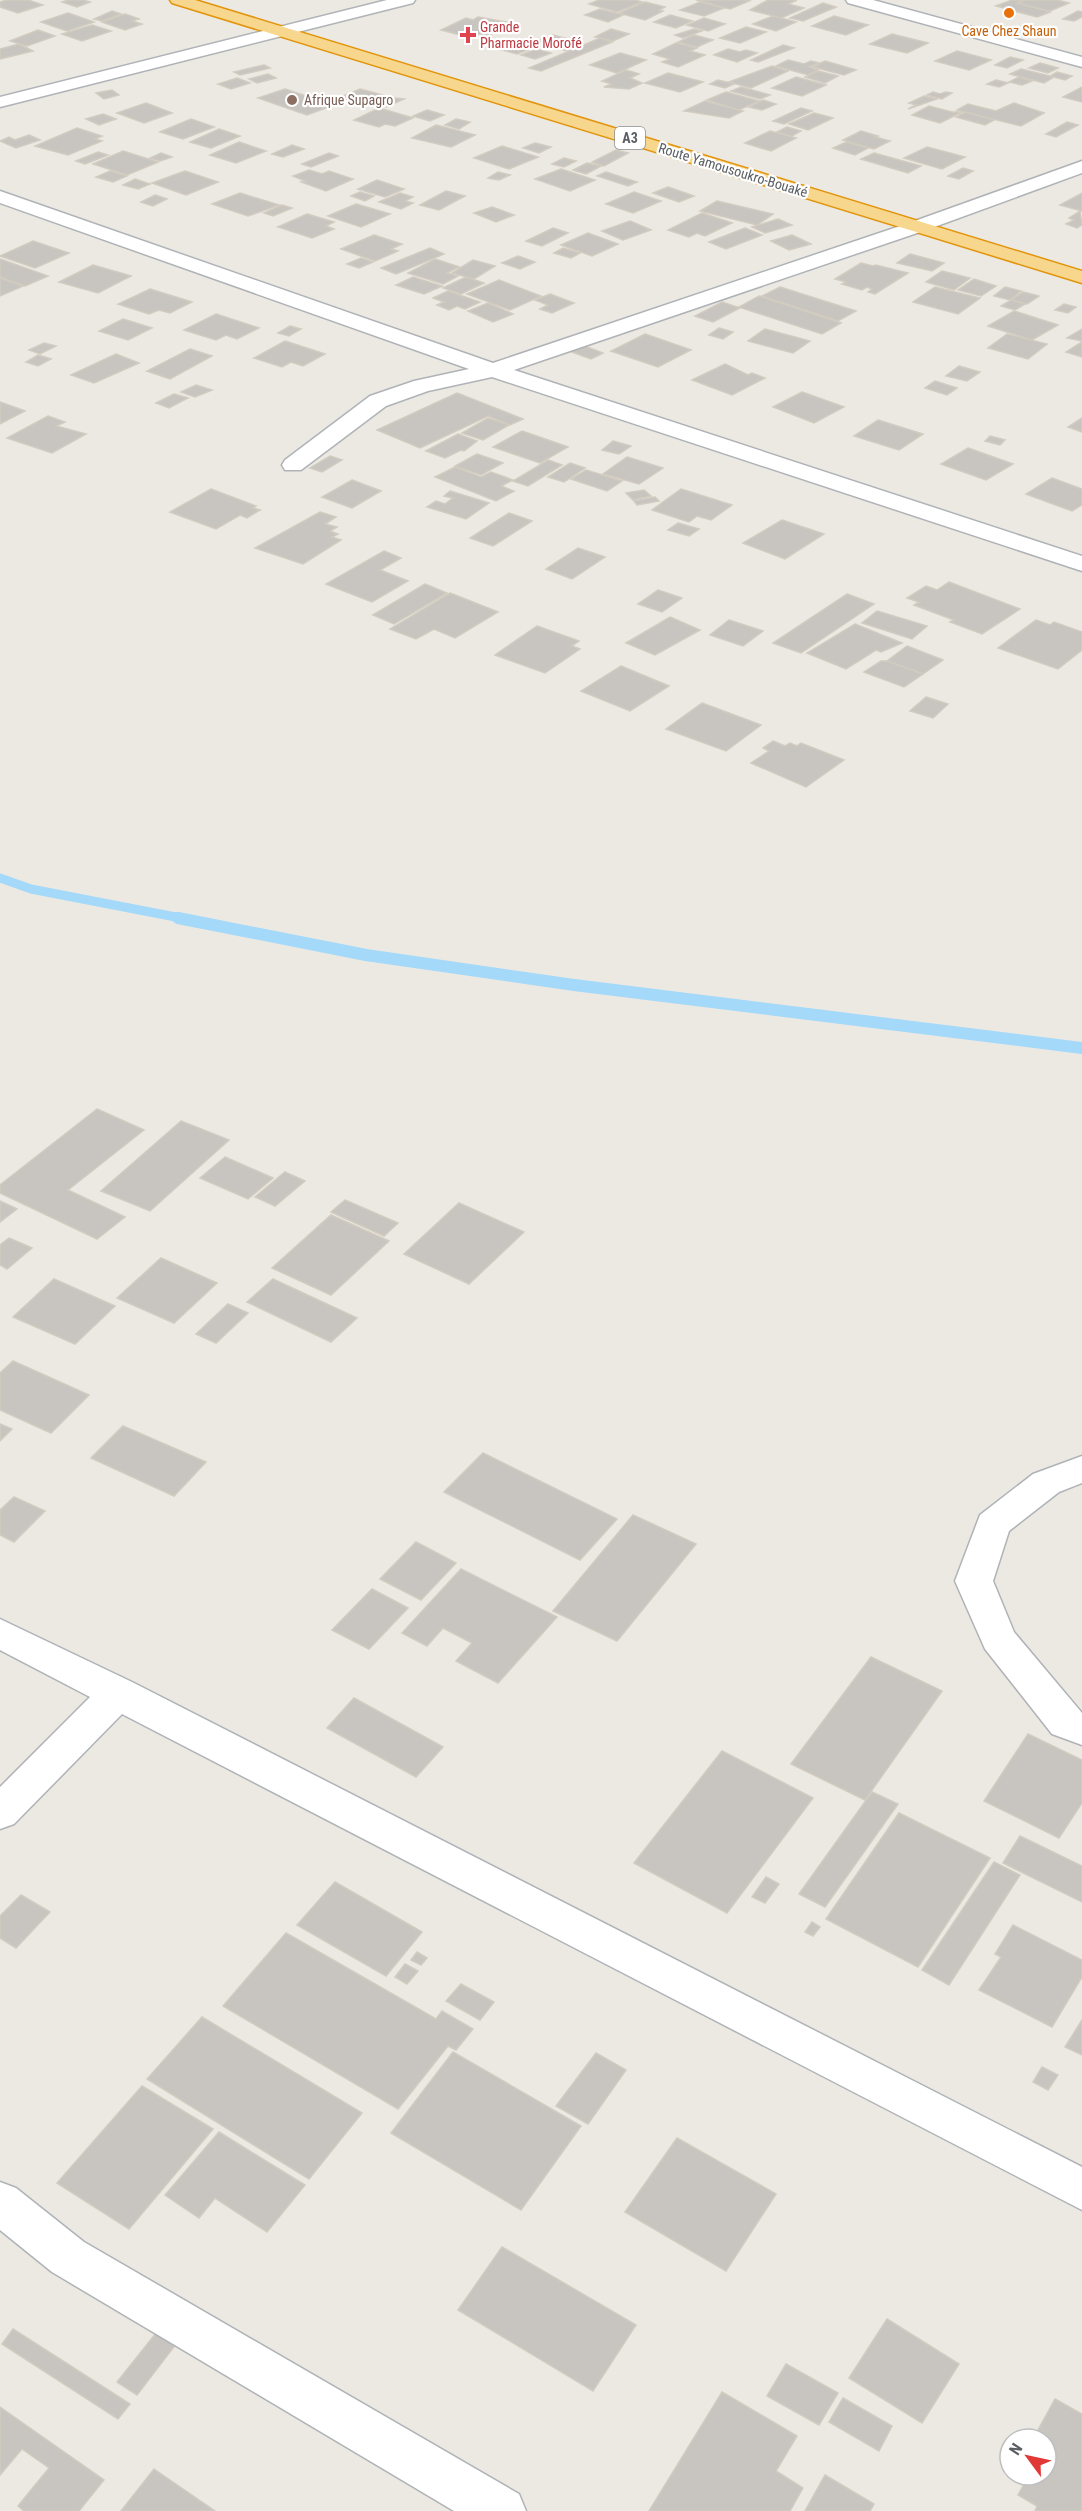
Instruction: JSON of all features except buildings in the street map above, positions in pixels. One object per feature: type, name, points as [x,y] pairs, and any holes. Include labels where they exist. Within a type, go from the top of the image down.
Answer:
[{"type":"highway","name":"Route Yamousoukro-Bouaké","points":[[178,0],[1082,277]]},
{"type":"street","points":[[0,102],[407,0]]},
{"type":"street","points":[[854,0],[1082,62]]},
{"type":"street","points":[[293,465],[378,401],[422,386],[493,370],[919,226],[1082,167]]},
{"type":"street","points":[[0,197],[493,370],[1082,564]]},
{"type":"street","points":[[1082,1469],[1046,1483],[993,1524],[974,1581],[998,1639],[1066,1723],[1082,1730]]},
{"type":"street","points":[[0,1633],[1082,2190]]},
{"type":"street","points":[[0,1814],[118,1693]]},
{"type":"street","points":[[0,2203],[68,2257],[501,2511]]},
{"type":"waterway","points":[[0,878],[31,889],[186,919]]},
{"type":"waterway","points":[[178,918],[366,955],[574,985],[1082,1048]]},
{"type":"place","name":"Cave Chez Shaun","points":[[1009,13]]},
{"type":"place","name":"Grande Pharmacie Morofé","points":[[468,35]]},
{"type":"place","name":"Afrique Supagro","points":[[292,100]]}]
